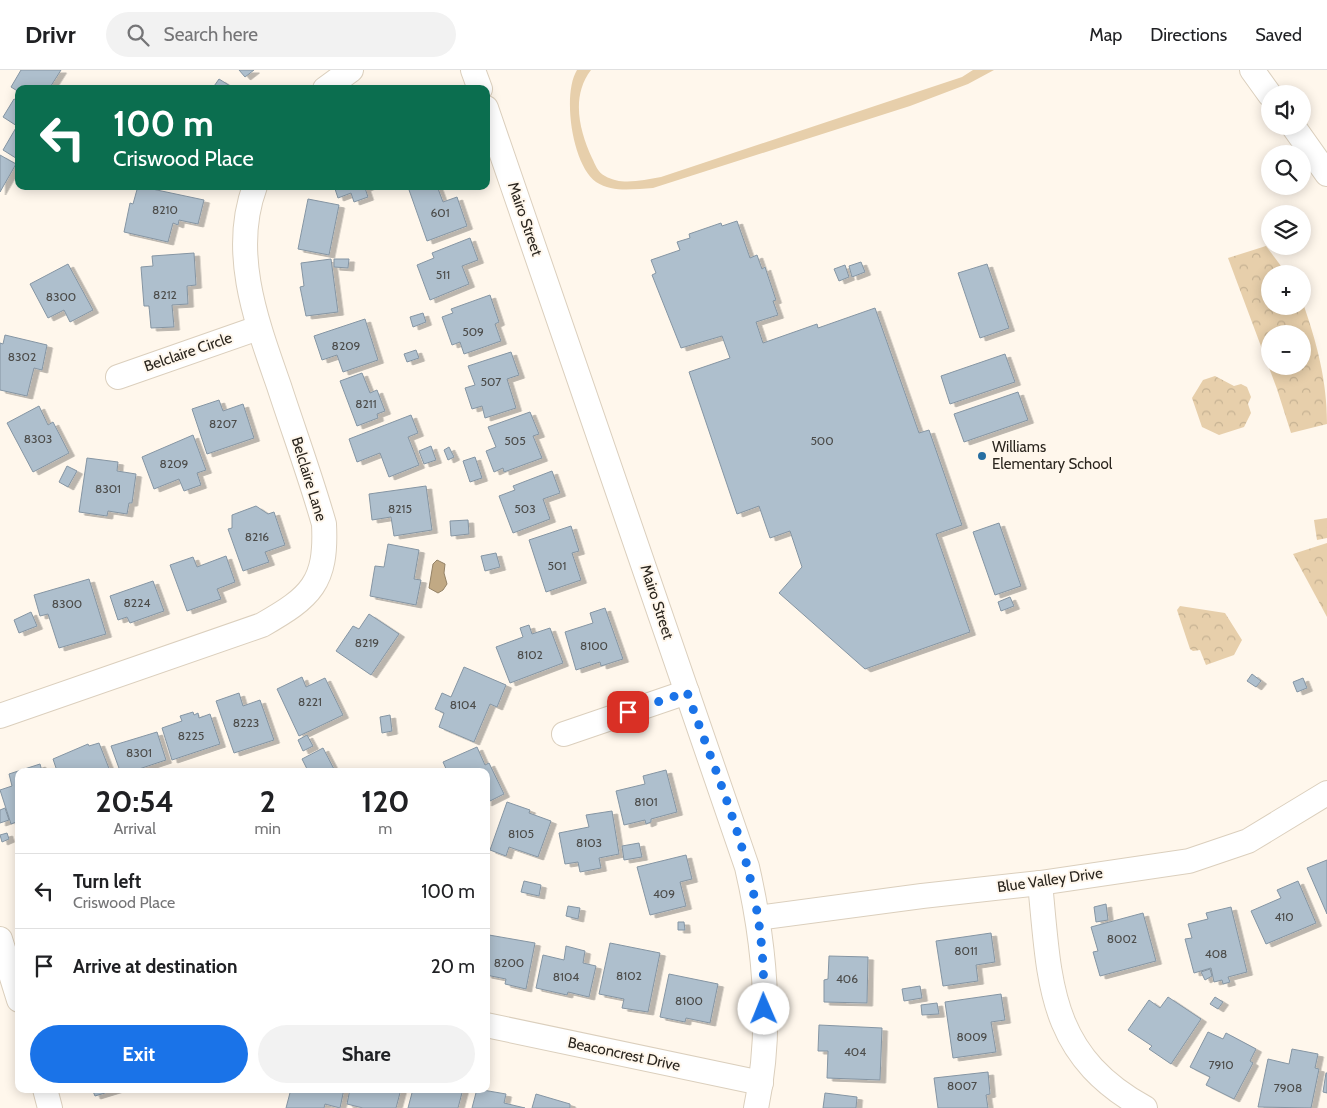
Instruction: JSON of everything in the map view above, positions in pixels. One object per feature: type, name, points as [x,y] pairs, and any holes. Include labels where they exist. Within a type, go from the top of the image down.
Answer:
[{"type":"street","points":[[330,85],[351,70]]},
{"type":"street","points":[[473,70],[479,85]]},
{"type":"street","points":[[1252,70],[1263,85]]},
{"type":"street","name":"Mairo Street","points":[[490,120],[747,867],[758,918],[764,976],[761,1083],[756,1108]]},
{"type":"street","points":[[1299,135],[1327,174]]},
{"type":"street","name":"Belclaire Lane","points":[[0,716],[262,625],[289,610],[312,589],[322,569],[325,547],[324,524],[258,328],[246,275],[245,246],[254,190]]},
{"type":"street","name":"Belclaire Circle","points":[[118,377],[258,328]]},
{"type":"street","points":[[564,734],[687,692]]},
{"type":"street","name":"Blue Valley Drive","points":[[758,918],[922,896],[1040,883],[1189,861],[1248,841],[1327,793]]},
{"type":"street","points":[[1040,883],[1048,966],[1054,997],[1066,1030],[1081,1055],[1098,1077],[1145,1108]]},
{"type":"street","points":[[0,939],[15,987]]},
{"type":"street","name":"Beaconcrest Drive","points":[[490,1027],[761,1083]]},
{"type":"street","points":[[46,1093],[50,1108]]},
{"type":"green space","points":[[577,70],[591,70],[585,80],[579,102],[581,125],[587,147],[600,173],[612,179],[625,182],[661,177],[962,77],[973,70],[994,70],[968,84],[910,106],[653,188],[624,190],[609,188],[596,182],[581,161],[575,145],[570,112],[570,95]]},
{"type":"green space","points":[[1261,248],[1261,255],[1273,255],[1280,265],[1261,265],[1261,315],[1307,315],[1310,325],[1261,325],[1261,346],[1228,258]]},
{"type":"green space","points":[[1311,327],[1323,377],[1327,424],[1291,433],[1272,375],[1311,375]]},
{"type":"green space","points":[[1215,376],[1234,386],[1241,384],[1247,387],[1251,397],[1248,404],[1251,413],[1244,427],[1219,435],[1202,427],[1192,398],[1203,380]]},
{"type":"green space","points":[[1327,518],[1327,538],[1317,540],[1314,520]]},
{"type":"green space","points":[[1327,543],[1327,617],[1293,554]]},
{"type":"green space","points":[[1180,606],[1225,613],[1242,640],[1234,655],[1206,665],[1200,650],[1193,651],[1190,649],[1177,610]]},
{"type":"shaded area","points":[[437,560],[445,564],[444,573],[447,584],[438,593],[429,588],[433,564]]},
{"type":"building","points":[[21,70],[61,70],[52,85],[15,85],[15,90],[11,87]]},
{"type":"building","points":[[239,70],[254,70],[245,77]]},
{"type":"building","points":[[219,79],[229,85],[215,85]]},
{"type":"building","points":[[14,99],[15,99],[15,125],[3,117]]},
{"type":"building","points":[[15,129],[15,158],[3,150]]},
{"type":"building","points":[[0,155],[15,163],[15,166],[0,192]]},
{"type":"building","points":[[137,190],[157,190],[204,200],[198,224],[179,220],[178,225],[173,223],[168,242],[124,232],[130,203],[133,204]]},
{"type":"building","points":[[335,190],[366,190],[368,197],[354,202],[351,193],[338,198]]},
{"type":"building","points":[[409,190],[438,190],[443,202],[457,197],[467,226],[427,241]]},
{"type":"building","points":[[308,199],[339,205],[329,255],[298,249]]},
{"type":"building","points":[[737,221],[750,258],[757,255],[762,269],[765,267],[776,300],[773,301],[778,315],[756,322],[763,343],[817,324],[818,328],[875,308],[919,433],[929,430],[962,525],[936,534],[970,632],[865,669],[779,593],[802,567],[790,531],[770,538],[759,506],[737,514],[689,372],[730,358],[722,336],[681,348],[652,275],[656,273],[651,260],[680,250],[677,242],[690,238],[689,234],[721,223],[722,226]]},
{"type":"building","points":[[470,238],[478,260],[462,266],[469,284],[430,300],[417,265],[434,258],[432,253]]},
{"type":"building","points":[[194,253],[196,285],[187,286],[188,304],[172,305],[174,327],[151,328],[149,306],[144,306],[141,267],[153,266],[152,256]]},
{"type":"building","points":[[331,259],[338,312],[306,316],[300,287],[304,286],[301,263]]},
{"type":"building","points":[[334,259],[349,259],[348,268],[334,267]]},
{"type":"building","points":[[861,262],[865,272],[852,277],[849,266]]},
{"type":"building","points":[[68,264],[93,310],[70,322],[64,310],[48,318],[30,284]]},
{"type":"building","points":[[987,264],[1009,328],[980,338],[958,273]]},
{"type":"building","points":[[845,265],[849,277],[839,281],[834,269]]},
{"type":"building","points":[[490,295],[499,322],[495,324],[501,341],[464,354],[460,342],[452,345],[442,317],[453,313],[451,309]]},
{"type":"building","points":[[423,313],[426,322],[413,327],[410,317]]},
{"type":"building","points":[[365,319],[378,360],[343,372],[337,355],[322,360],[314,336]]},
{"type":"building","points":[[5,335],[47,345],[42,370],[34,368],[27,396],[0,390],[0,343],[3,344]]},
{"type":"building","points":[[416,350],[419,358],[407,362],[404,354]]},
{"type":"building","points":[[511,352],[519,375],[507,379],[516,408],[485,418],[482,406],[472,409],[465,388],[475,385],[468,366]]},
{"type":"building","points":[[1005,354],[1015,382],[950,404],[941,376]]},
{"type":"building","points":[[362,373],[370,393],[377,390],[385,411],[377,414],[378,418],[357,426],[340,381]]},
{"type":"building","points":[[1018,392],[1028,420],[964,442],[954,414]]},
{"type":"building","points":[[219,400],[223,411],[243,404],[254,438],[207,454],[192,409]]},
{"type":"building","points":[[39,406],[48,425],[53,422],[69,453],[33,472],[7,423]]},
{"type":"building","points":[[530,412],[539,434],[533,436],[542,458],[504,472],[503,468],[494,472],[486,451],[496,447],[488,427]]},
{"type":"building","points":[[411,415],[418,433],[408,437],[419,465],[389,477],[380,453],[357,462],[349,439]]},
{"type":"building","points":[[193,435],[206,470],[197,473],[201,485],[184,491],[179,479],[154,489],[142,457]]},
{"type":"building","points":[[431,446],[436,460],[424,464],[419,451]]},
{"type":"building","points":[[449,447],[454,457],[448,460],[444,450]]},
{"type":"building","points":[[475,457],[482,478],[470,482],[463,461]]},
{"type":"building","points":[[87,458],[118,462],[117,471],[136,474],[132,503],[129,503],[127,514],[108,511],[107,516],[79,512]]},
{"type":"building","points":[[67,466],[77,471],[68,487],[59,482]]},
{"type":"building","points":[[552,471],[560,493],[543,499],[550,519],[513,533],[499,496],[515,490],[513,486]]},
{"type":"building","points":[[426,486],[432,530],[394,536],[391,517],[372,520],[369,494]]},
{"type":"building","points":[[256,506],[268,514],[274,512],[285,545],[265,552],[269,562],[243,571],[228,529],[232,528],[232,515]]},
{"type":"building","points":[[468,520],[469,534],[451,536],[450,521]]},
{"type":"building","points":[[999,523],[1021,586],[995,595],[973,532]]},
{"type":"building","points":[[571,526],[579,551],[572,553],[581,580],[546,592],[529,540]]},
{"type":"building","points":[[388,544],[419,550],[414,579],[421,580],[416,605],[370,596],[375,566],[384,567]]},
{"type":"building","points":[[496,553],[500,567],[485,571],[481,556]]},
{"type":"building","points":[[226,556],[235,582],[217,589],[221,599],[187,611],[170,565],[193,557],[197,567]]},
{"type":"building","points":[[89,579],[106,634],[59,648],[48,614],[40,616],[34,595]]},
{"type":"building","points":[[153,581],[164,611],[130,623],[127,617],[118,620],[110,596]]},
{"type":"building","points":[[1010,597],[1014,606],[1001,611],[998,602]]},
{"type":"building","points":[[605,608],[623,659],[601,666],[600,662],[576,670],[565,632],[593,623],[590,613]]},
{"type":"building","points":[[31,612],[37,626],[19,633],[14,620]]},
{"type":"building","points":[[369,614],[399,634],[371,675],[336,651],[353,626],[359,629]]},
{"type":"building","points":[[529,625],[532,634],[550,628],[563,663],[510,683],[496,647],[523,637],[520,628]]},
{"type":"building","points":[[464,667],[506,685],[497,707],[490,704],[474,742],[439,727],[444,713],[435,709],[442,693],[451,697]]},
{"type":"building","points":[[1252,674],[1261,681],[1256,687],[1247,681]]},
{"type":"building","points":[[302,677],[306,687],[325,678],[343,715],[299,736],[277,689]]},
{"type":"building","points":[[1303,678],[1307,688],[1297,692],[1293,682]]},
{"type":"building","points":[[239,693],[243,706],[260,700],[274,740],[234,753],[216,701]]},
{"type":"building","points":[[193,712],[194,715],[198,713],[199,718],[210,714],[220,744],[172,760],[162,728],[182,721],[180,716]]},
{"type":"building","points":[[390,715],[392,731],[382,733],[380,717]]},
{"type":"building","points":[[157,732],[166,760],[142,768],[119,768],[111,746]]},
{"type":"building","points":[[307,735],[313,746],[303,751],[298,740]]},
{"type":"building","points":[[99,743],[109,768],[56,768],[53,759],[88,744],[89,746]]},
{"type":"building","points":[[477,747],[485,765],[489,763],[504,794],[490,801],[490,768],[446,768],[443,762]]},
{"type":"building","points":[[323,748],[333,768],[306,768],[302,759]]},
{"type":"building","points":[[40,764],[41,768],[28,768]]},
{"type":"building","points":[[666,770],[677,812],[651,819],[651,822],[646,824],[645,820],[624,825],[616,791],[645,784],[643,776]]},
{"type":"building","points":[[15,772],[15,822],[11,824],[0,790],[12,786],[9,774]]},
{"type":"building","points":[[507,802],[530,810],[529,813],[551,821],[538,857],[509,847],[506,856],[490,850]]},
{"type":"building","points":[[5,808],[9,820],[0,823],[0,810]]},
{"type":"building","points":[[612,811],[619,854],[599,858],[601,868],[580,872],[578,862],[565,864],[559,833],[589,827],[586,815]]},
{"type":"building","points":[[7,833],[9,839],[2,842],[0,835]]},
{"type":"building","points":[[639,843],[642,857],[624,860],[622,846]]},
{"type":"building","points":[[686,855],[692,879],[680,882],[686,906],[650,915],[637,867]]},
{"type":"building","points":[[1327,860],[1327,914],[1307,868]]},
{"type":"building","points":[[524,881],[541,885],[539,896],[521,892]]},
{"type":"building","points":[[1298,881],[1316,923],[1266,944],[1251,911],[1281,898],[1277,890]]},
{"type":"building","points":[[1106,904],[1108,920],[1096,922],[1094,907]]},
{"type":"building","points":[[568,906],[580,908],[578,919],[566,916]]},
{"type":"building","points":[[1231,907],[1247,972],[1228,977],[1230,982],[1223,984],[1222,980],[1214,982],[1211,968],[1194,973],[1185,939],[1192,938],[1188,924],[1208,919],[1206,913]]},
{"type":"building","points":[[1143,913],[1156,961],[1100,976],[1093,952],[1098,951],[1091,927]]},
{"type":"building","points":[[678,922],[684,922],[685,930],[678,930]]},
{"type":"building","points":[[991,933],[995,962],[976,965],[978,981],[943,986],[936,941]]},
{"type":"building","points":[[490,935],[535,943],[526,989],[505,984],[506,979],[490,976]]},
{"type":"building","points":[[610,943],[660,953],[648,1012],[622,1008],[624,999],[599,994]]},
{"type":"building","points":[[566,946],[585,951],[583,963],[596,966],[589,997],[568,992],[567,995],[536,988],[543,955],[564,960]]},
{"type":"building","points":[[829,956],[868,957],[867,1003],[824,1002],[824,980],[828,979]]},
{"type":"building","points":[[1210,969],[1212,976],[1205,980],[1201,972]]},
{"type":"building","points":[[669,974],[718,984],[710,1023],[686,1018],[685,1022],[660,1017]]},
{"type":"building","points":[[920,986],[922,998],[904,1001],[902,989]]},
{"type":"building","points":[[1001,994],[1005,1020],[991,1022],[996,1052],[953,1058],[945,1002]]},
{"type":"building","points":[[1168,997],[1201,1019],[1171,1064],[1149,1049],[1152,1046],[1128,1030],[1149,1000],[1160,1008]]},
{"type":"building","points":[[1215,997],[1223,1002],[1218,1009],[1210,1004]]},
{"type":"building","points":[[937,1003],[939,1014],[922,1015],[921,1005]]},
{"type":"building","points":[[819,1025],[882,1028],[880,1080],[827,1078],[828,1051],[818,1051]]},
{"type":"building","points":[[1208,1032],[1223,1039],[1226,1033],[1256,1049],[1250,1061],[1253,1063],[1234,1099],[1206,1085],[1210,1077],[1190,1067]]},
{"type":"building","points":[[1292,1049],[1318,1054],[1315,1068],[1319,1069],[1311,1108],[1258,1107],[1268,1059],[1289,1064]]},
{"type":"building","points":[[988,1072],[990,1094],[986,1095],[988,1108],[938,1108],[934,1078]]},
{"type":"building","points":[[1327,1073],[1327,1093],[1323,1092]]},
{"type":"building","points":[[490,1091],[506,1094],[504,1103],[525,1108],[472,1108],[476,1093],[490,1093]]},
{"type":"building","points":[[94,1093],[105,1093],[95,1096]]},
{"type":"building","points":[[290,1093],[343,1093],[340,1108],[325,1104],[324,1108],[286,1108]]},
{"type":"building","points":[[349,1093],[400,1093],[396,1108],[363,1108],[347,1104]]},
{"type":"building","points":[[412,1093],[462,1093],[458,1108],[408,1108]]},
{"type":"building","points":[[825,1093],[857,1097],[856,1108],[823,1108]]},
{"type":"building","points":[[536,1094],[570,1104],[570,1108],[532,1108]]},
{"type":"place","name":"Williams Elementary School","points":[[982,456]]},
{"type":"route","points":[[628,712],[687,692],[747,867],[758,918],[764,976],[764,1009]]}]
